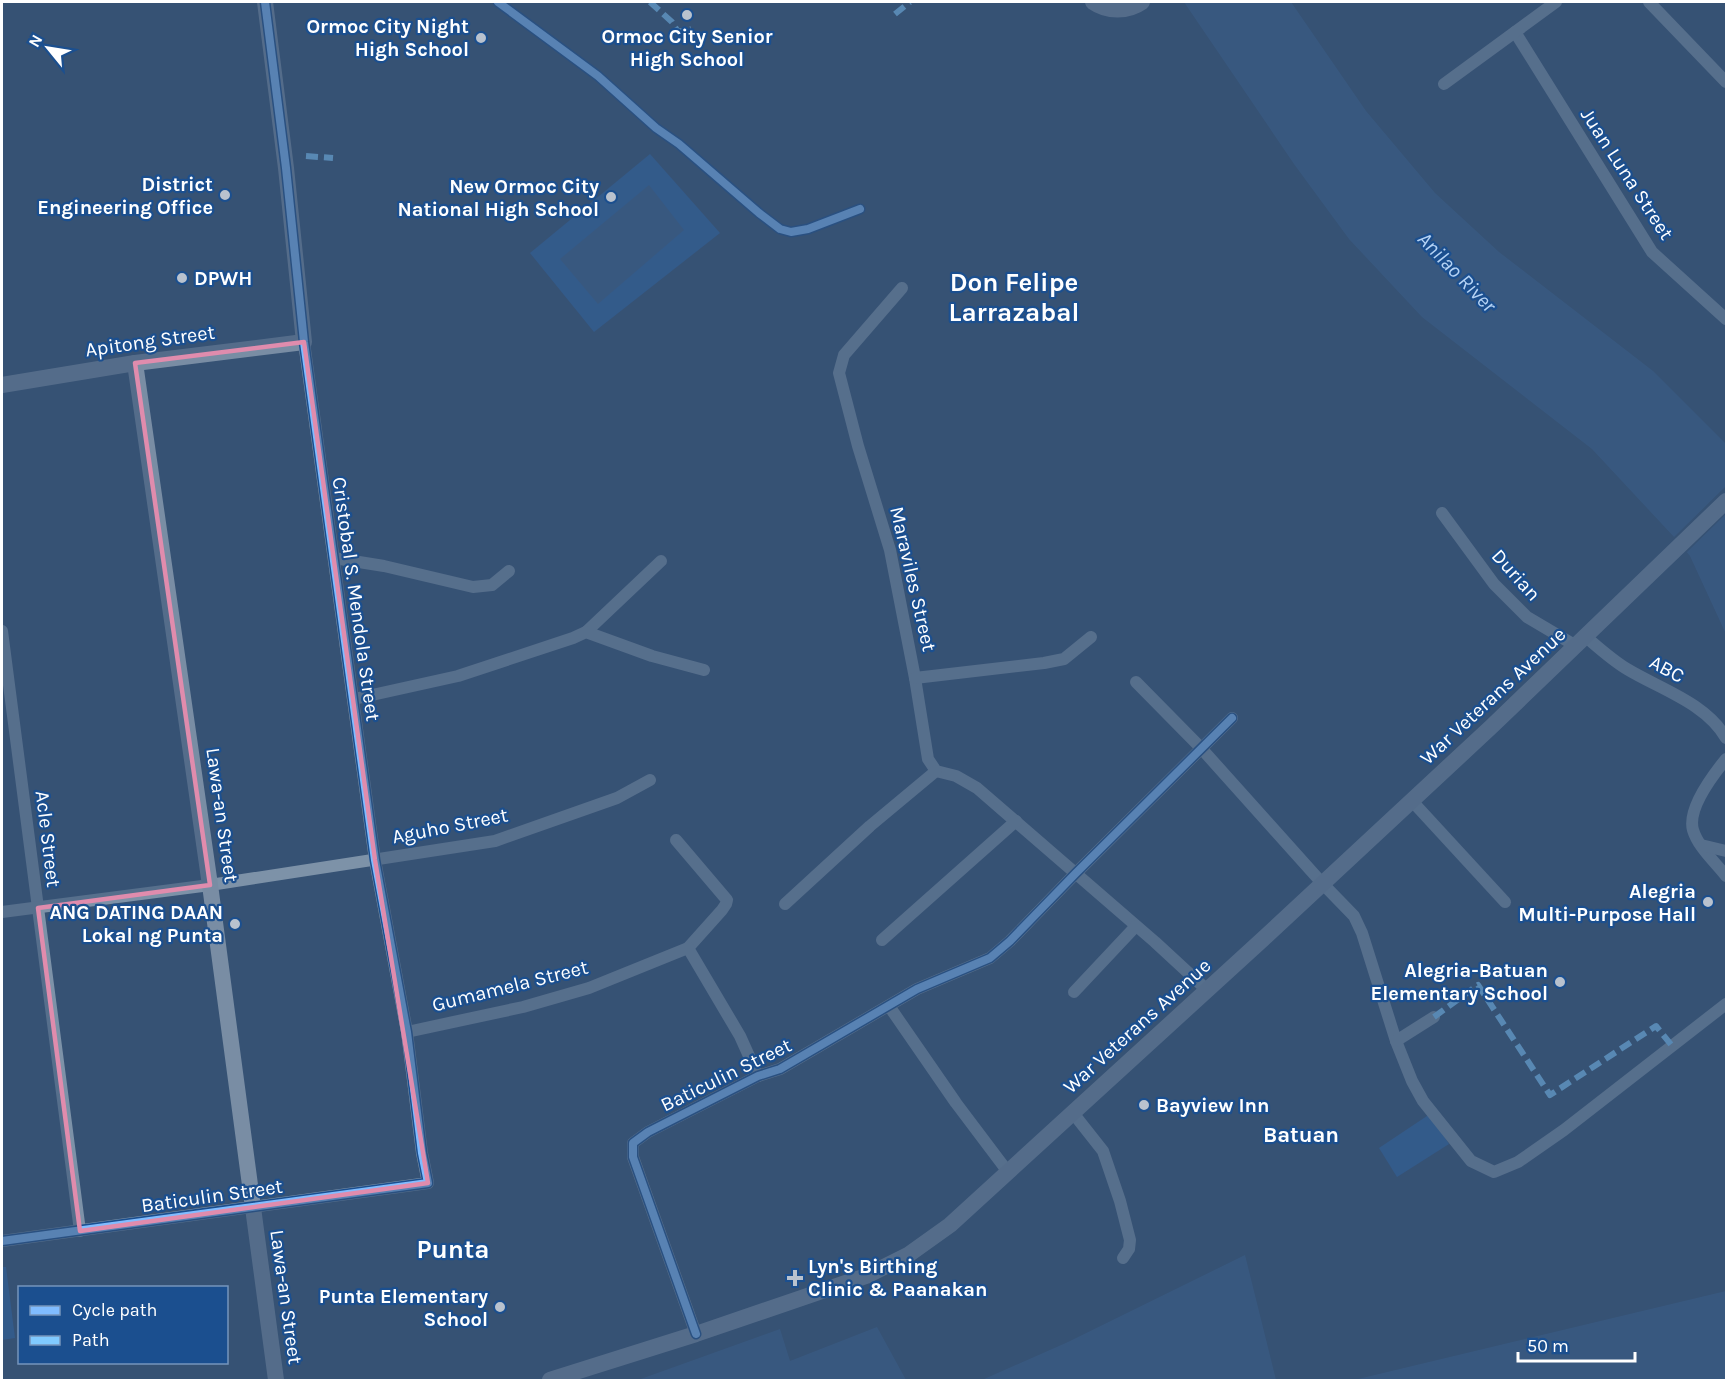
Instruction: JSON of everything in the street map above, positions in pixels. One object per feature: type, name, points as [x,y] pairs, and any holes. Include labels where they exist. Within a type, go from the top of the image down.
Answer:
[{"type":"street","points":[[1099,5],[1127,8],[1142,2]]},
{"type":"street","points":[[1444,84],[1556,2]]},
{"type":"street","points":[[1649,2],[1726,82]]},
{"type":"street","name":"Cristobal S. Mendola Street","points":[[268,7],[304,342],[375,861],[407,1032],[422,1153],[428,1183]]},
{"type":"street","name":"Juan Luna Street","points":[[1515,32],[1652,252],[1726,319]]},
{"type":"street","name":"Maraviles Street","points":[[902,288],[844,355],[839,373],[858,446],[890,550],[928,759],[936,771]]},
{"type":"street","name":"Apitong Street","points":[[2,385],[135,363],[304,342]]},
{"type":"street","name":"Lawa-an Street","points":[[135,363],[210,885],[276,1380]]},
{"type":"street","name":"War Veterans Avenue","points":[[550,1380],[696,1334],[866,1276],[908,1255],[950,1225],[1412,801],[1726,501]]},
{"type":"street","name":"Durian","points":[[1442,513],[1494,584],[1527,617],[1581,641]]},
{"type":"street","points":[[334,558],[384,566],[473,587],[492,585],[509,571]]},
{"type":"street","points":[[354,699],[458,676],[586,632],[661,561]]},
{"type":"street","name":"Acle Street","points":[[2,631],[80,1230]]},
{"type":"street","points":[[586,632],[652,656],[704,670]]},
{"type":"street","points":[[915,678],[1064,659],[1092,637]]},
{"type":"street","name":"ABC","points":[[1581,641],[1624,668],[1690,703],[1706,714],[1726,738]]},
{"type":"street","points":[[1136,682],[1201,748],[1354,916],[1362,933],[1396,1041],[1412,1081],[1423,1101],[1470,1161],[1494,1172],[1518,1162],[1564,1130],[1726,1004]]},
{"type":"street","name":"Baticulin Street","points":[[696,1334],[633,1157],[633,1143],[648,1132],[758,1076],[780,1069],[917,989],[990,958],[1010,941],[1232,718]]},
{"type":"street","points":[[1726,759],[1706,788],[1692,819],[1693,830],[1701,845],[1726,876]]},
{"type":"street","points":[[785,904],[870,826],[936,771],[956,776],[977,788],[1207,990]]},
{"type":"street","name":"Aguho Street","points":[[2,912],[210,885],[495,841],[617,798],[650,780]]},
{"type":"street","points":[[1412,801],[1505,902]]},
{"type":"street","points":[[882,940],[1016,821]]},
{"type":"street","points":[[676,840],[727,900],[722,910],[688,948],[740,1036],[758,1076]]},
{"type":"street","points":[[1701,845],[1726,851]]},
{"type":"street","points":[[1074,992],[1136,926]]},
{"type":"street","name":"Gumamela Street","points":[[407,1032],[524,1007],[589,988],[688,948]]},
{"type":"street","points":[[889,1006],[956,1103],[1008,1172]]},
{"type":"street","points":[[1396,1041],[1434,1017]]},
{"type":"street","points":[[1073,1113],[1103,1152],[1111,1173],[1130,1240],[1129,1249],[1123,1258]]},
{"type":"street","name":"Baticulin Street","points":[[2,1241],[428,1183]]},
{"type":"highlighted area","points":[[304,342],[375,860],[428,1183],[80,1231],[38,908],[210,885],[135,363]]},
{"type":"shaded area","points":[[650,154],[720,233],[594,332],[530,253]]},
{"type":"shaded area","points":[[1430,1114],[1449,1144],[1397,1177],[1379,1148]]},
{"type":"shaded area","points":[[2,1267],[6,1267],[15,1338],[2,1340]]},
{"type":"water","name":"Anilao River","points":[[1184,2],[1291,2],[1366,111],[1435,193],[1499,252],[1653,371],[1726,444],[1726,634],[1690,556],[1592,449],[1422,317],[1349,239],[1294,164]]},
{"type":"water","points":[[649,185],[684,230],[598,304],[560,259]]},
{"type":"water","points":[[1245,1255],[1276,1380],[982,1380],[1068,1342]]},
{"type":"water","points":[[1726,1291],[1726,1380],[1354,1380]]},
{"type":"water","points":[[877,1327],[906,1380],[638,1380],[780,1329],[790,1361]]},
{"type":"pier","points":[[1726,486],[1726,514],[1685,554],[1672,539]]},
{"type":"marked path","points":[[650,2],[672,22],[678,32],[691,29]]},
{"type":"marked path","points":[[895,14],[910,2]]},
{"type":"marked path","points":[[306,156],[333,158]]},
{"type":"marked path","points":[[1434,1017],[1478,985],[1550,1095],[1656,1026],[1673,1047]]},
{"type":"cycle path","points":[[2,1241],[428,1183],[422,1153],[407,1032],[375,860],[304,342],[286,168],[265,2]]},
{"type":"cycle path","points":[[498,2],[598,76],[656,128],[679,144],[780,229],[791,232],[808,229],[860,209]]},
{"type":"cycle path","points":[[696,1334],[633,1157],[633,1143],[648,1132],[758,1076],[780,1069],[917,989],[990,958],[1010,941],[1232,718]]},
{"type":"place","name":"Ormoc City Senior High School","points":[[687,15]]},
{"type":"place","name":"Ormoc City Night High School","points":[[481,38]]},
{"type":"place","name":"District Engineering Office","points":[[225,195]]},
{"type":"place","name":"New Ormoc City National High School","points":[[611,197]]},
{"type":"place","name":"DPWH","points":[[182,278]]},
{"type":"place","name":"Alegria Multi-Purpose Hall","points":[[1708,902]]},
{"type":"place","name":"ANG DATING DAAN Lokal ng Punta","points":[[235,924]]},
{"type":"place","name":"Alegria-Batuan Elementary School","points":[[1560,982]]},
{"type":"place","name":"Bayview Inn","points":[[1144,1105]]},
{"type":"place","name":"Lyn's Birthing Clinic & Paanakan","points":[[795,1278]]},
{"type":"place","name":"Punta Elementary School","points":[[500,1307]]},
{"type":"district","name":"Don Felipe Larrazabal","points":[[1014,297]]},
{"type":"district","name":"Batuan","points":[[1301,1135]]},
{"type":"district","name":"Punta","points":[[453,1249]]}]
